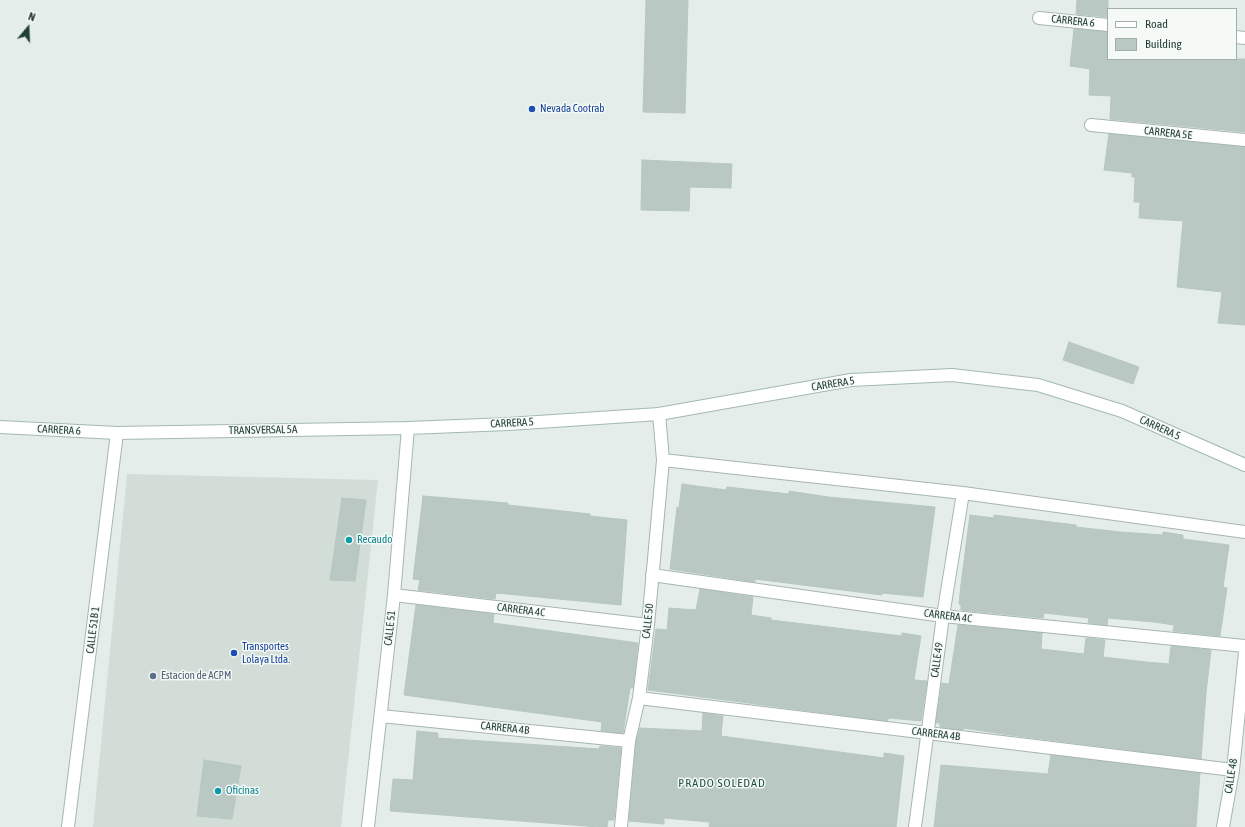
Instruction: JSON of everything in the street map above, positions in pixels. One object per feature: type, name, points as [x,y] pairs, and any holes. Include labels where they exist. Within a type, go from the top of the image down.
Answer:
[{"type":"street","name":"CARRERA 6","points":[[1039,18],[1107,25]]},
{"type":"street","name":"CARRERA 5E","points":[[1091,125],[1245,140]]},
{"type":"street","name":"CARRERA 5","points":[[408,428],[508,424],[659,414],[851,380],[952,375],[1038,385],[1122,411],[1245,465]]},
{"type":"street","name":"CALLE 50","points":[[621,827],[629,741],[639,698],[648,625],[663,460],[659,414]]},
{"type":"street","name":"CARRERA 6","points":[[0,427],[117,433]]},
{"type":"street","name":"TRANSVERSAL 5A","points":[[117,433],[408,428]]},
{"type":"street","name":"CALLE 51","points":[[368,827],[394,595],[408,428]]},
{"type":"street","name":"CALLE 51B 1","points":[[68,827],[117,433]]},
{"type":"street","points":[[663,460],[963,493],[1245,532]]},
{"type":"street","name":"CALLE 49","points":[[915,827],[943,616],[963,493]]},
{"type":"street","name":"CARRERA 4C","points":[[652,575],[943,616],[1245,646]]},
{"type":"street","name":"CARRERA 4C","points":[[394,595],[648,625]]},
{"type":"street","name":"CALLE 48","points":[[1222,827],[1233,770],[1240,744],[1245,652]]},
{"type":"street","name":"CARRERA 4B","points":[[639,698],[1233,770]]},
{"type":"street","name":"CARRERA 4B","points":[[381,716],[629,741]]},
{"type":"shaded area","name":"Transportes Lolaya Ltda.","points":[[127,474],[378,480],[341,827],[93,827]]},
{"type":"building","points":[[646,0],[688,0],[685,113],[643,112]]},
{"type":"building","points":[[1077,0],[1108,0],[1107,17],[1076,14]]},
{"type":"building","points":[[1074,29],[1107,32],[1107,60],[1245,59],[1245,132],[1110,119],[1111,96],[1089,95],[1090,69],[1070,66]]},
{"type":"building","points":[[1109,134],[1245,147],[1245,325],[1218,323],[1222,292],[1177,287],[1183,221],[1139,218],[1140,202],[1134,202],[1135,177],[1132,177],[1132,173],[1104,170]]},
{"type":"building","points":[[642,160],[732,164],[731,188],[690,187],[689,211],[641,210]]},
{"type":"building","points":[[1069,342],[1139,367],[1133,384],[1063,360]]},
{"type":"building","points":[[682,484],[726,490],[727,487],[789,494],[789,491],[828,497],[935,507],[923,597],[882,593],[882,595],[755,579],[755,582],[670,569],[677,507],[679,508]]},
{"type":"building","points":[[423,496],[508,503],[508,505],[590,514],[590,516],[627,520],[621,605],[496,593],[495,599],[418,590],[420,580],[413,579]]},
{"type":"building","name":"Recaudo","points":[[342,498],[366,500],[355,581],[330,580]]},
{"type":"building","points":[[970,515],[994,518],[994,515],[1120,532],[1163,535],[1163,532],[1183,535],[1183,539],[1229,545],[1223,587],[1227,588],[1220,636],[1173,631],[1174,625],[1154,622],[1108,618],[1107,625],[1088,623],[1089,618],[1044,613],[1043,618],[961,610],[961,605],[959,604]]},
{"type":"building","points":[[700,589],[753,597],[751,615],[771,618],[771,620],[902,636],[902,633],[921,636],[914,680],[927,681],[921,721],[889,718],[887,721],[648,690],[656,629],[667,630],[669,608],[696,610]]},
{"type":"building","points":[[416,605],[494,614],[493,623],[638,643],[633,688],[630,688],[623,733],[601,731],[602,722],[404,695]]},
{"type":"building","points":[[958,625],[1042,633],[1041,649],[1084,654],[1086,638],[1105,640],[1103,657],[1146,662],[1169,664],[1171,646],[1211,650],[1201,759],[963,728],[963,730],[940,727],[940,723],[936,723],[942,683],[949,684]]},
{"type":"building","points":[[703,713],[723,716],[721,736],[884,758],[884,753],[904,756],[896,827],[709,827],[710,822],[664,818],[664,824],[629,821],[636,742],[640,728],[702,731]]},
{"type":"building","points":[[417,731],[438,733],[438,738],[599,749],[600,746],[621,748],[614,820],[608,820],[607,827],[599,827],[390,811],[393,779],[413,780]]},
{"type":"building","points":[[1051,755],[1200,773],[1196,827],[934,827],[941,765],[1048,774]]},
{"type":"building","name":"Oficinas","points":[[204,760],[241,766],[232,819],[197,816]]},
{"type":"place","name":"Nevada Cootrab","points":[[532,109]]},
{"type":"place","name":"Recaudo","points":[[349,540]]},
{"type":"place","name":"Transportes Lolaya Ltda.","points":[[234,653]]},
{"type":"place","name":"Estacion de ACPM","points":[[153,676]]},
{"type":"place","name":"Oficinas","points":[[218,791]]},
{"type":"district","name":"PRADO SOLEDAD","points":[[722,783]]}]
